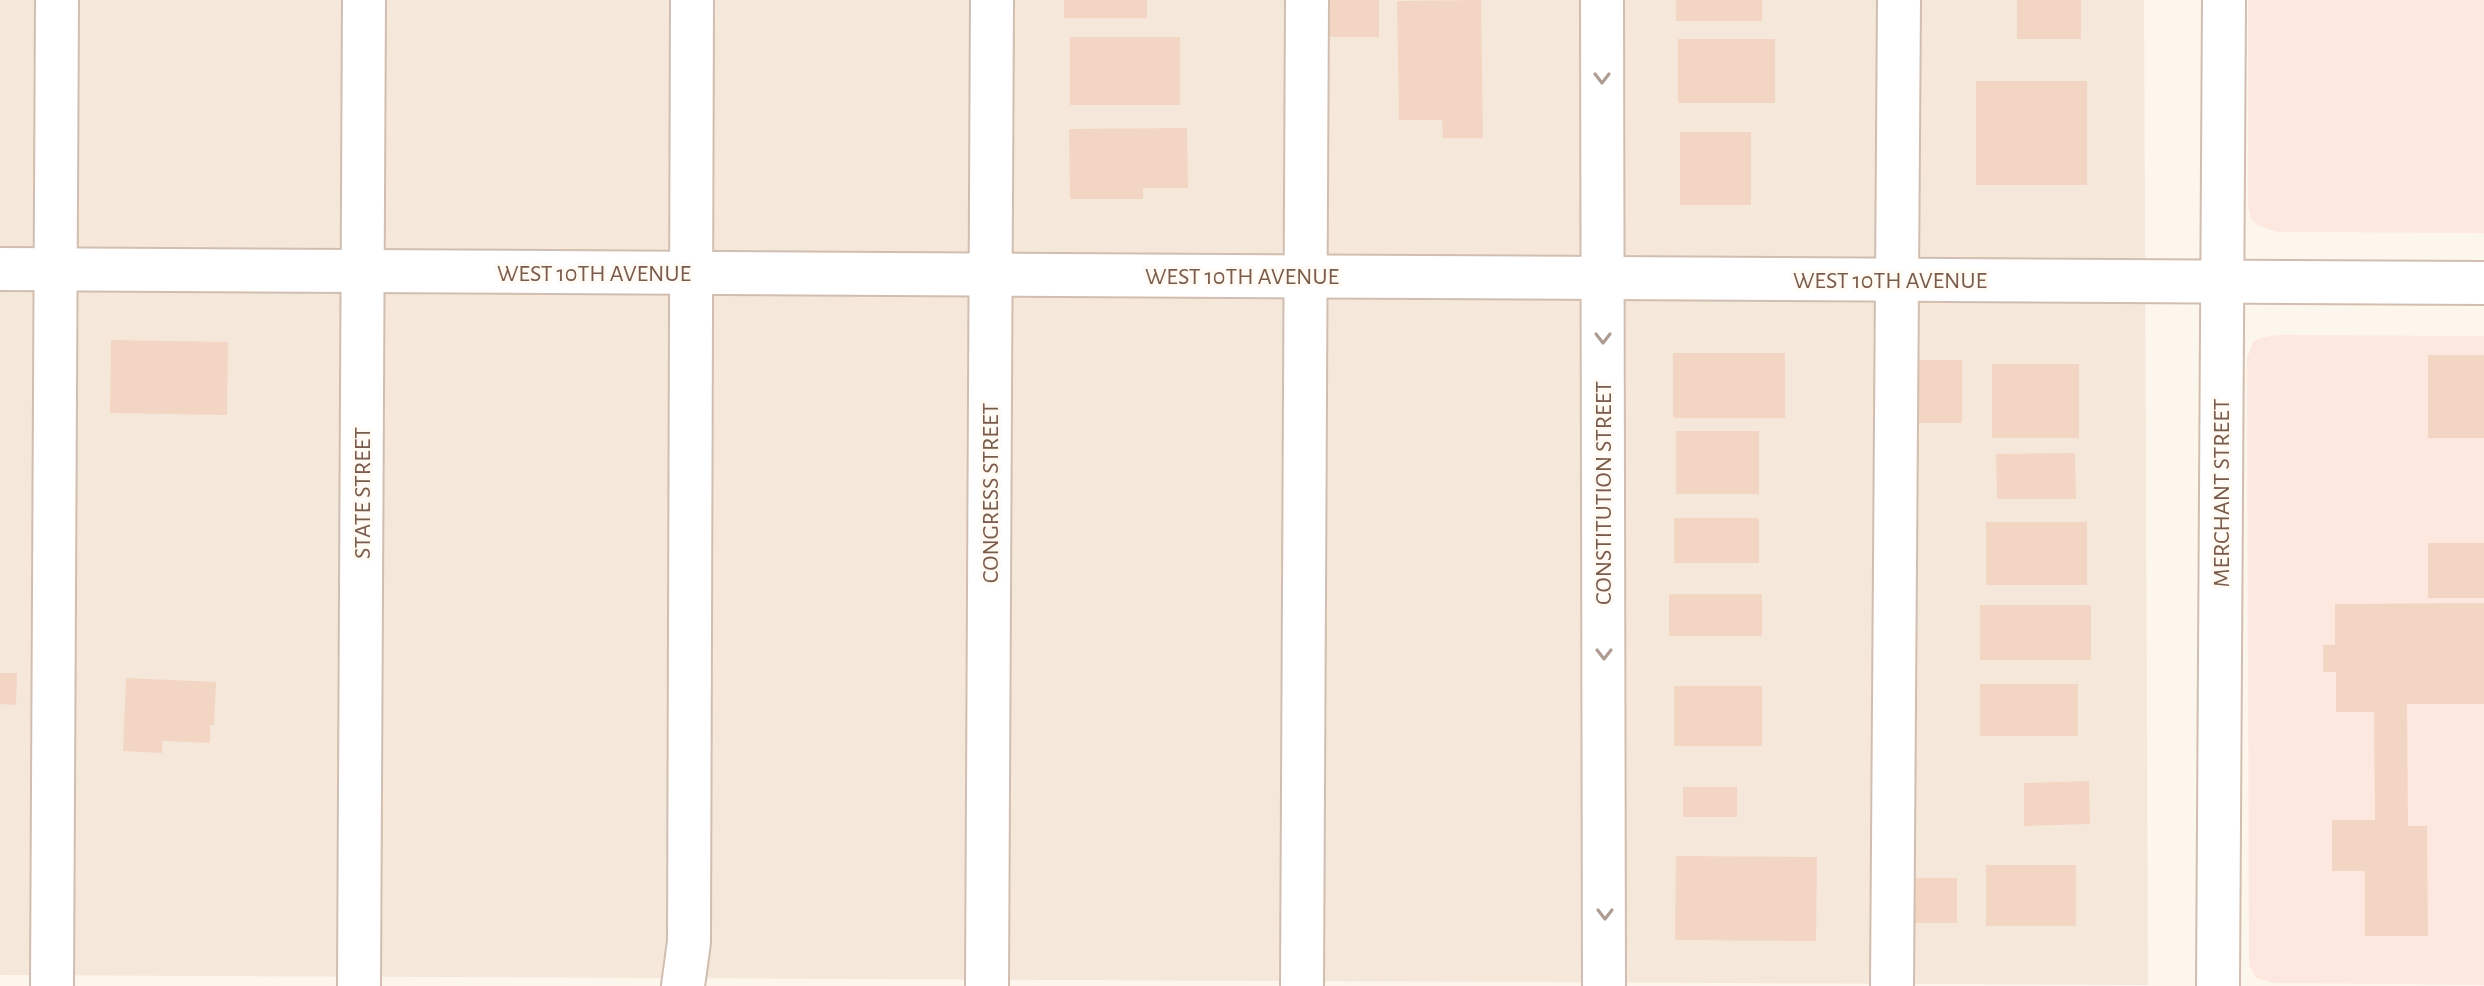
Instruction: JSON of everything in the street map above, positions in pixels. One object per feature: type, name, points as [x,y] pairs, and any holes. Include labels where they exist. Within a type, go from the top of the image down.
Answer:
[{"type":"street","points":[[52,986],[57,0]]},
{"type":"street","name":"STATE STREET","points":[[359,986],[364,0]]},
{"type":"street","points":[[683,986],[689,942],[692,0]]},
{"type":"street","name":"CONGRESS STREET","points":[[987,986],[992,0]]},
{"type":"street","points":[[1302,986],[1307,0]]},
{"type":"street","name":"CONSTITUTION STREET","points":[[1602,0],[1604,986]]},
{"type":"street","points":[[1892,986],[1899,0]]},
{"type":"street","name":"MERCHANT STREET","points":[[2218,986],[2224,0]]},
{"type":"street","name":"WEST 10TH AVENUE","points":[[0,269],[2484,283]]},
{"type":"shaded area","points":[[0,0],[2144,0],[2148,985],[0,975]]},
{"type":"shaded area","points":[[2248,0],[2484,0],[2484,233],[2277,232],[2257,225],[2251,219],[2248,206]]},
{"type":"shaded area","points":[[2278,335],[2484,336],[2484,985],[2274,983],[2256,978],[2249,965],[2247,358],[2253,342]]},
{"type":"building","points":[[1064,0],[1147,0],[1147,18],[1064,18]]},
{"type":"building","points":[[1314,0],[1379,0],[1379,37],[1314,37]]},
{"type":"building","points":[[1481,0],[1483,138],[1443,138],[1442,120],[1399,120],[1397,1]]},
{"type":"building","points":[[1676,0],[1762,0],[1762,21],[1676,21]]},
{"type":"building","points":[[2017,0],[2081,0],[2081,39],[2017,39]]},
{"type":"building","points":[[1070,37],[1180,37],[1180,105],[1070,105]]},
{"type":"building","points":[[1678,39],[1775,39],[1775,103],[1678,103]]},
{"type":"building","points":[[1976,81],[2087,81],[2087,185],[1976,185]]},
{"type":"building","points":[[1187,128],[1188,188],[1143,188],[1143,199],[1070,199],[1069,129]]},
{"type":"building","points":[[1680,132],[1751,132],[1751,205],[1680,205]]},
{"type":"building","points":[[111,340],[228,342],[227,415],[110,413]]},
{"type":"building","points":[[1673,353],[1785,353],[1785,418],[1673,418]]},
{"type":"building","points":[[2428,355],[2484,355],[2484,438],[2428,438]]},
{"type":"building","points":[[1918,360],[1962,360],[1962,423],[1918,423]]},
{"type":"building","points":[[1992,364],[2079,364],[2079,438],[1992,438]]},
{"type":"building","points":[[1676,431],[1759,431],[1759,494],[1676,494]]},
{"type":"building","points":[[2075,453],[2076,499],[1997,499],[1996,454]]},
{"type":"building","points":[[1674,518],[1759,518],[1759,563],[1674,563]]},
{"type":"building","points":[[1986,522],[2087,522],[2087,585],[1986,585]]},
{"type":"building","points":[[2428,543],[2484,543],[2484,598],[2428,598]]},
{"type":"building","points":[[1669,594],[1762,594],[1762,636],[1669,636]]},
{"type":"building","points":[[2484,603],[2484,704],[2407,704],[2408,826],[2427,826],[2428,936],[2365,936],[2365,871],[2332,871],[2332,820],[2375,820],[2374,712],[2336,712],[2336,672],[2323,672],[2323,645],[2335,645],[2335,604]]},
{"type":"building","points":[[1980,605],[2091,605],[2091,660],[1980,660]]},
{"type":"building","points":[[0,673],[17,673],[16,705],[0,704]]},
{"type":"building","points":[[126,678],[216,682],[210,743],[162,741],[162,753],[123,751]]},
{"type":"building","points":[[1980,684],[2078,684],[2078,736],[1980,736]]},
{"type":"building","points":[[1674,686],[1762,686],[1762,746],[1674,746]]},
{"type":"building","points":[[2089,781],[2090,824],[2024,826],[2024,783]]},
{"type":"building","points":[[1683,787],[1737,787],[1737,817],[1683,817]]},
{"type":"building","points":[[1676,856],[1817,857],[1816,941],[1675,940]]},
{"type":"building","points":[[1986,865],[2076,865],[2076,926],[1986,926]]},
{"type":"building","points":[[1894,878],[1957,878],[1957,923],[1894,923]]}]
